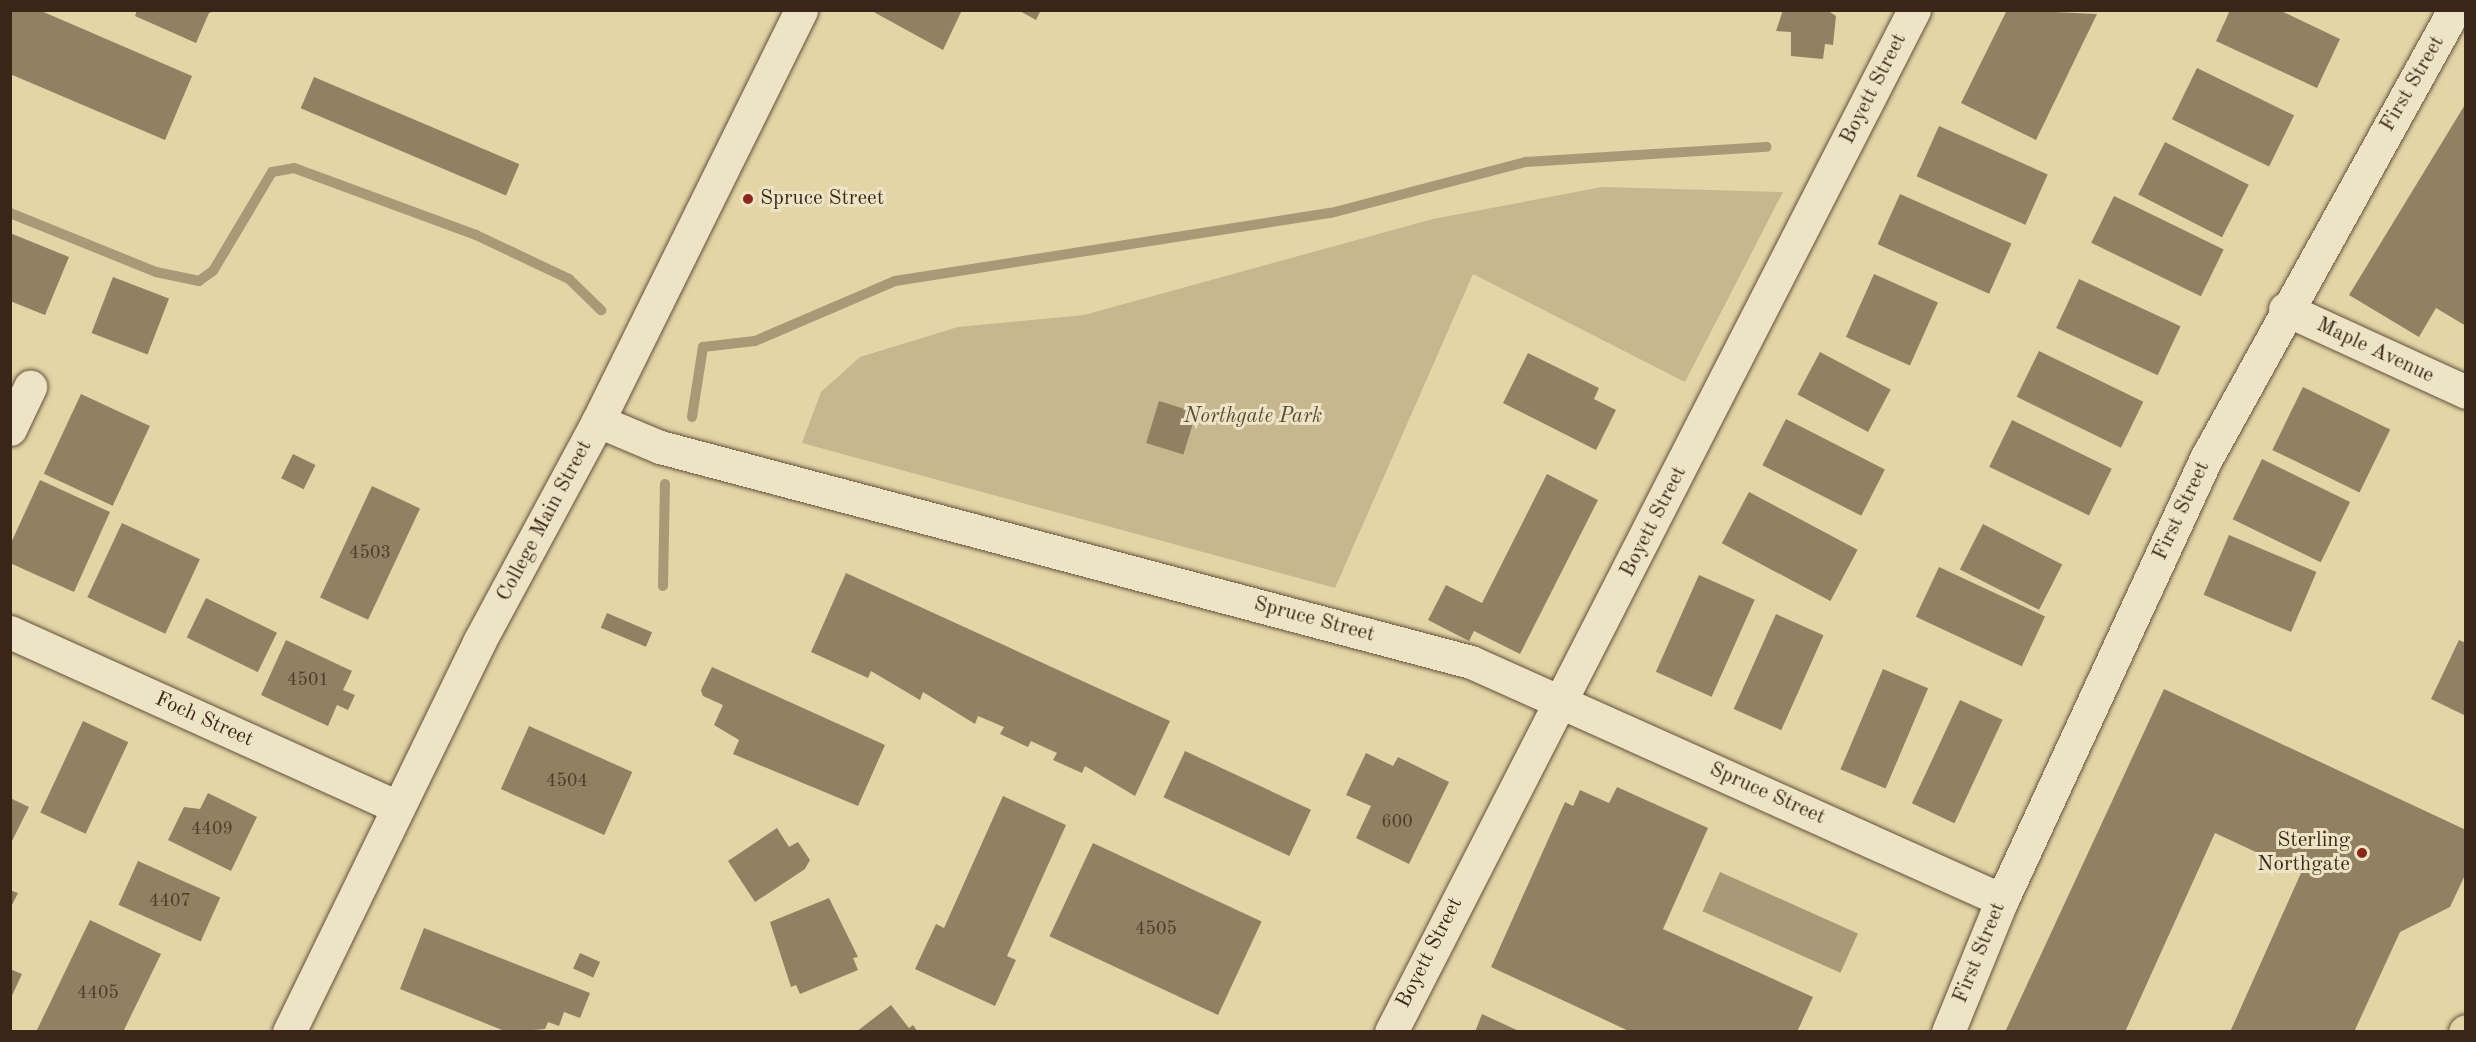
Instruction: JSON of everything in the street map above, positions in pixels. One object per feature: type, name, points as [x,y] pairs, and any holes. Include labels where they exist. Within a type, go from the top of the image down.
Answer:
[{"type":"street","name":"College Main Street","points":[[289,1032],[397,807],[598,422],[801,10]]},
{"type":"street","name":"Boyett Street","points":[[1391,1032],[1562,702],[1914,10]]},
{"type":"street","name":"First Street","points":[[1948,1032],[2002,900],[2208,455],[2285,309],[2454,10]]},
{"type":"street","name":"Maple Avenue","points":[[2285,309],[2466,392]]},
{"type":"street","points":[[10,429],[30,387]]},
{"type":"street","name":"Spruce Street","points":[[598,422],[660,447],[1471,662],[2002,900]]},
{"type":"street","name":"Foch Street","points":[[10,632],[397,807]]},
{"type":"green space","name":"Northgate Park","points":[[1602,187],[1783,192],[1685,382],[1473,274],[1335,588],[802,443],[821,392],[860,357],[958,327],[1084,315],[1433,219]]},
{"type":"shaded area","points":[[1720,872],[1858,933],[1840,973],[1703,911]]},
{"type":"building","points":[[10,10],[39,10],[192,76],[165,140],[10,74]]},
{"type":"building","points":[[137,10],[217,10],[209,13],[196,43],[135,16]]},
{"type":"building","points":[[870,10],[962,10],[943,50]]},
{"type":"building","points":[[1018,10],[1041,10],[1036,20]]},
{"type":"building","points":[[1783,10],[1827,10],[1836,16],[1833,45],[1825,44],[1823,59],[1791,56],[1791,32],[1776,31]]},
{"type":"building","points":[[2007,10],[2097,14],[2036,140],[1961,103]]},
{"type":"building","points":[[2230,10],[2279,10],[2340,39],[2317,88],[2216,41]]},
{"type":"building","points":[[2197,68],[2294,115],[2269,167],[2172,119]]},
{"type":"building","points":[[314,77],[519,164],[506,195],[301,108]]},
{"type":"building","points":[[2466,103],[2466,326],[2436,308],[2419,337],[2349,295]]},
{"type":"building","points":[[1939,126],[2048,174],[2025,225],[1917,176]]},
{"type":"building","points":[[2165,142],[2249,185],[2222,237],[2138,195]]},
{"type":"building","points":[[1900,194],[2011,244],[1989,294],[1878,244]]},
{"type":"building","points":[[2114,196],[2224,249],[2201,296],[2091,243]]},
{"type":"building","points":[[10,233],[69,257],[45,315],[10,301]]},
{"type":"building","points":[[1874,274],[1938,302],[1910,366],[1846,337]]},
{"type":"building","points":[[113,277],[169,299],[148,355],[91,333]]},
{"type":"building","points":[[2079,279],[2181,326],[2158,375],[2056,328]]},
{"type":"building","points":[[2039,351],[2143,402],[2121,448],[2017,397]]},
{"type":"building","points":[[1820,352],[1891,390],[1868,432],[1797,394]]},
{"type":"building","points":[[1528,353],[1599,388],[1594,399],[1616,410],[1596,450],[1503,403]]},
{"type":"building","points":[[2303,387],[2390,430],[2359,492],[2272,450]]},
{"type":"building","points":[[81,394],[150,426],[113,506],[44,474]]},
{"type":"building","points":[[1159,401],[1196,412],[1183,454],[1146,443]]},
{"type":"building","points":[[1786,419],[1885,469],[1861,516],[1762,465]]},
{"type":"building","points":[[2012,420],[2112,469],[2089,515],[1989,467]]},
{"type":"building","points":[[293,454],[315,465],[304,489],[281,478]]},
{"type":"building","points":[[2262,459],[2350,502],[2321,562],[2233,519]]},
{"type":"building","points":[[1547,474],[1598,500],[1520,654],[1474,631],[1469,641],[1428,620],[1446,585],[1482,603]]},
{"type":"building","points":[[40,480],[110,512],[74,592],[10,563],[10,545]]},
{"type":"building","points":[[372,486],[420,508],[368,620],[320,597]]},
{"type":"building","points":[[1749,492],[1858,550],[1830,601],[1722,543]]},
{"type":"building","points":[[122,523],[200,559],[165,634],[87,597]]},
{"type":"building","points":[[1983,524],[2062,564],[2039,610],[1960,569]]},
{"type":"building","points":[[2229,535],[2316,572],[2291,632],[2204,595]]},
{"type":"building","points":[[1939,567],[2045,616],[2022,666],[1916,617]]},
{"type":"building","points":[[846,573],[1170,721],[1135,796],[1085,766],[1082,773],[1053,760],[1057,753],[1031,741],[1028,747],[1000,734],[1004,727],[978,716],[975,724],[923,692],[920,700],[871,671],[868,678],[811,652]]},
{"type":"building","points":[[1699,575],[1755,600],[1712,697],[1656,672]]},
{"type":"building","points":[[206,598],[277,633],[258,672],[187,638]]},
{"type":"building","points":[[607,613],[652,632],[646,647],[601,628]]},
{"type":"building","points":[[1776,614],[1824,635],[1781,730],[1734,709]]},
{"type":"building","points":[[286,640],[352,671],[343,690],[355,695],[348,710],[337,705],[328,726],[261,695]]},
{"type":"building","points":[[2459,640],[2466,643],[2466,716],[2431,699]]},
{"type":"building","points":[[712,667],[885,745],[858,806],[733,754],[739,740],[714,725],[723,705],[703,696],[701,690]]},
{"type":"building","points":[[1883,669],[1928,688],[1886,788],[1840,769]]},
{"type":"building","name":"Sterling Northgate","points":[[2164,689],[2466,830],[2466,873],[2450,907],[2400,932],[2354,1032],[2230,1032],[2301,873],[2215,833],[2125,1032],[2005,1032]]},
{"type":"building","points":[[1960,700],[2003,720],[1954,823],[1912,803]]},
{"type":"building","points":[[83,721],[128,742],[86,834],[40,813]]},
{"type":"building","points":[[529,726],[632,772],[604,835],[501,789]]},
{"type":"building","points":[[1185,751],[1311,810],[1289,856],[1163,797]]},
{"type":"building","points":[[1366,753],[1393,766],[1398,757],[1449,782],[1409,864],[1356,838],[1371,806],[1346,795]]},
{"type":"building","points":[[1617,787],[1708,828],[1663,929],[1813,997],[1797,1032],[1631,1032],[1491,967],[1565,802],[1573,806],[1580,790],[1609,803]]},
{"type":"building","points":[[208,793],[257,817],[231,871],[168,840],[184,807],[200,809]]},
{"type":"building","points":[[1003,796],[1066,825],[1007,956],[1016,960],[995,1006],[915,969],[936,924],[944,928]]},
{"type":"building","points":[[10,798],[29,807],[10,845]]},
{"type":"building","points":[[777,828],[789,847],[798,842],[810,860],[805,869],[755,902],[728,861]]},
{"type":"building","points":[[1093,843],[1262,922],[1218,1015],[1049,936]]},
{"type":"building","points":[[138,861],[220,898],[201,941],[118,905]]},
{"type":"building","points":[[10,890],[18,893],[10,909]]},
{"type":"building","points":[[829,898],[858,957],[853,958],[858,970],[800,994],[796,985],[791,987],[770,922]]},
{"type":"building","points":[[90,920],[161,954],[123,1032],[36,1032]]},
{"type":"building","points":[[424,928],[590,993],[580,1018],[564,1012],[559,1026],[548,1022],[545,1029],[507,1032],[400,989]]},
{"type":"building","points":[[580,953],[600,962],[593,977],[573,969]]},
{"type":"building","points":[[10,969],[22,974],[10,1000]]},
{"type":"building","points":[[891,1005],[909,1028],[913,1025],[918,1032],[856,1032]]},
{"type":"building","points":[[1482,1014],[1521,1032],[1475,1032]]},
{"type":"waterway","points":[[692,417],[703,347],[755,341],[895,281],[1331,213],[1526,162],[1767,147]]},
{"type":"waterway","points":[[10,213],[156,272],[199,281],[213,271],[272,172],[294,168],[476,235],[569,279],[601,310]]},
{"type":"waterway","points":[[663,586],[665,484]]},
{"type":"place","name":"Spruce Street","points":[[748,199]]},
{"type":"place","name":"Sterling Northgate","points":[[2362,853]]}]
